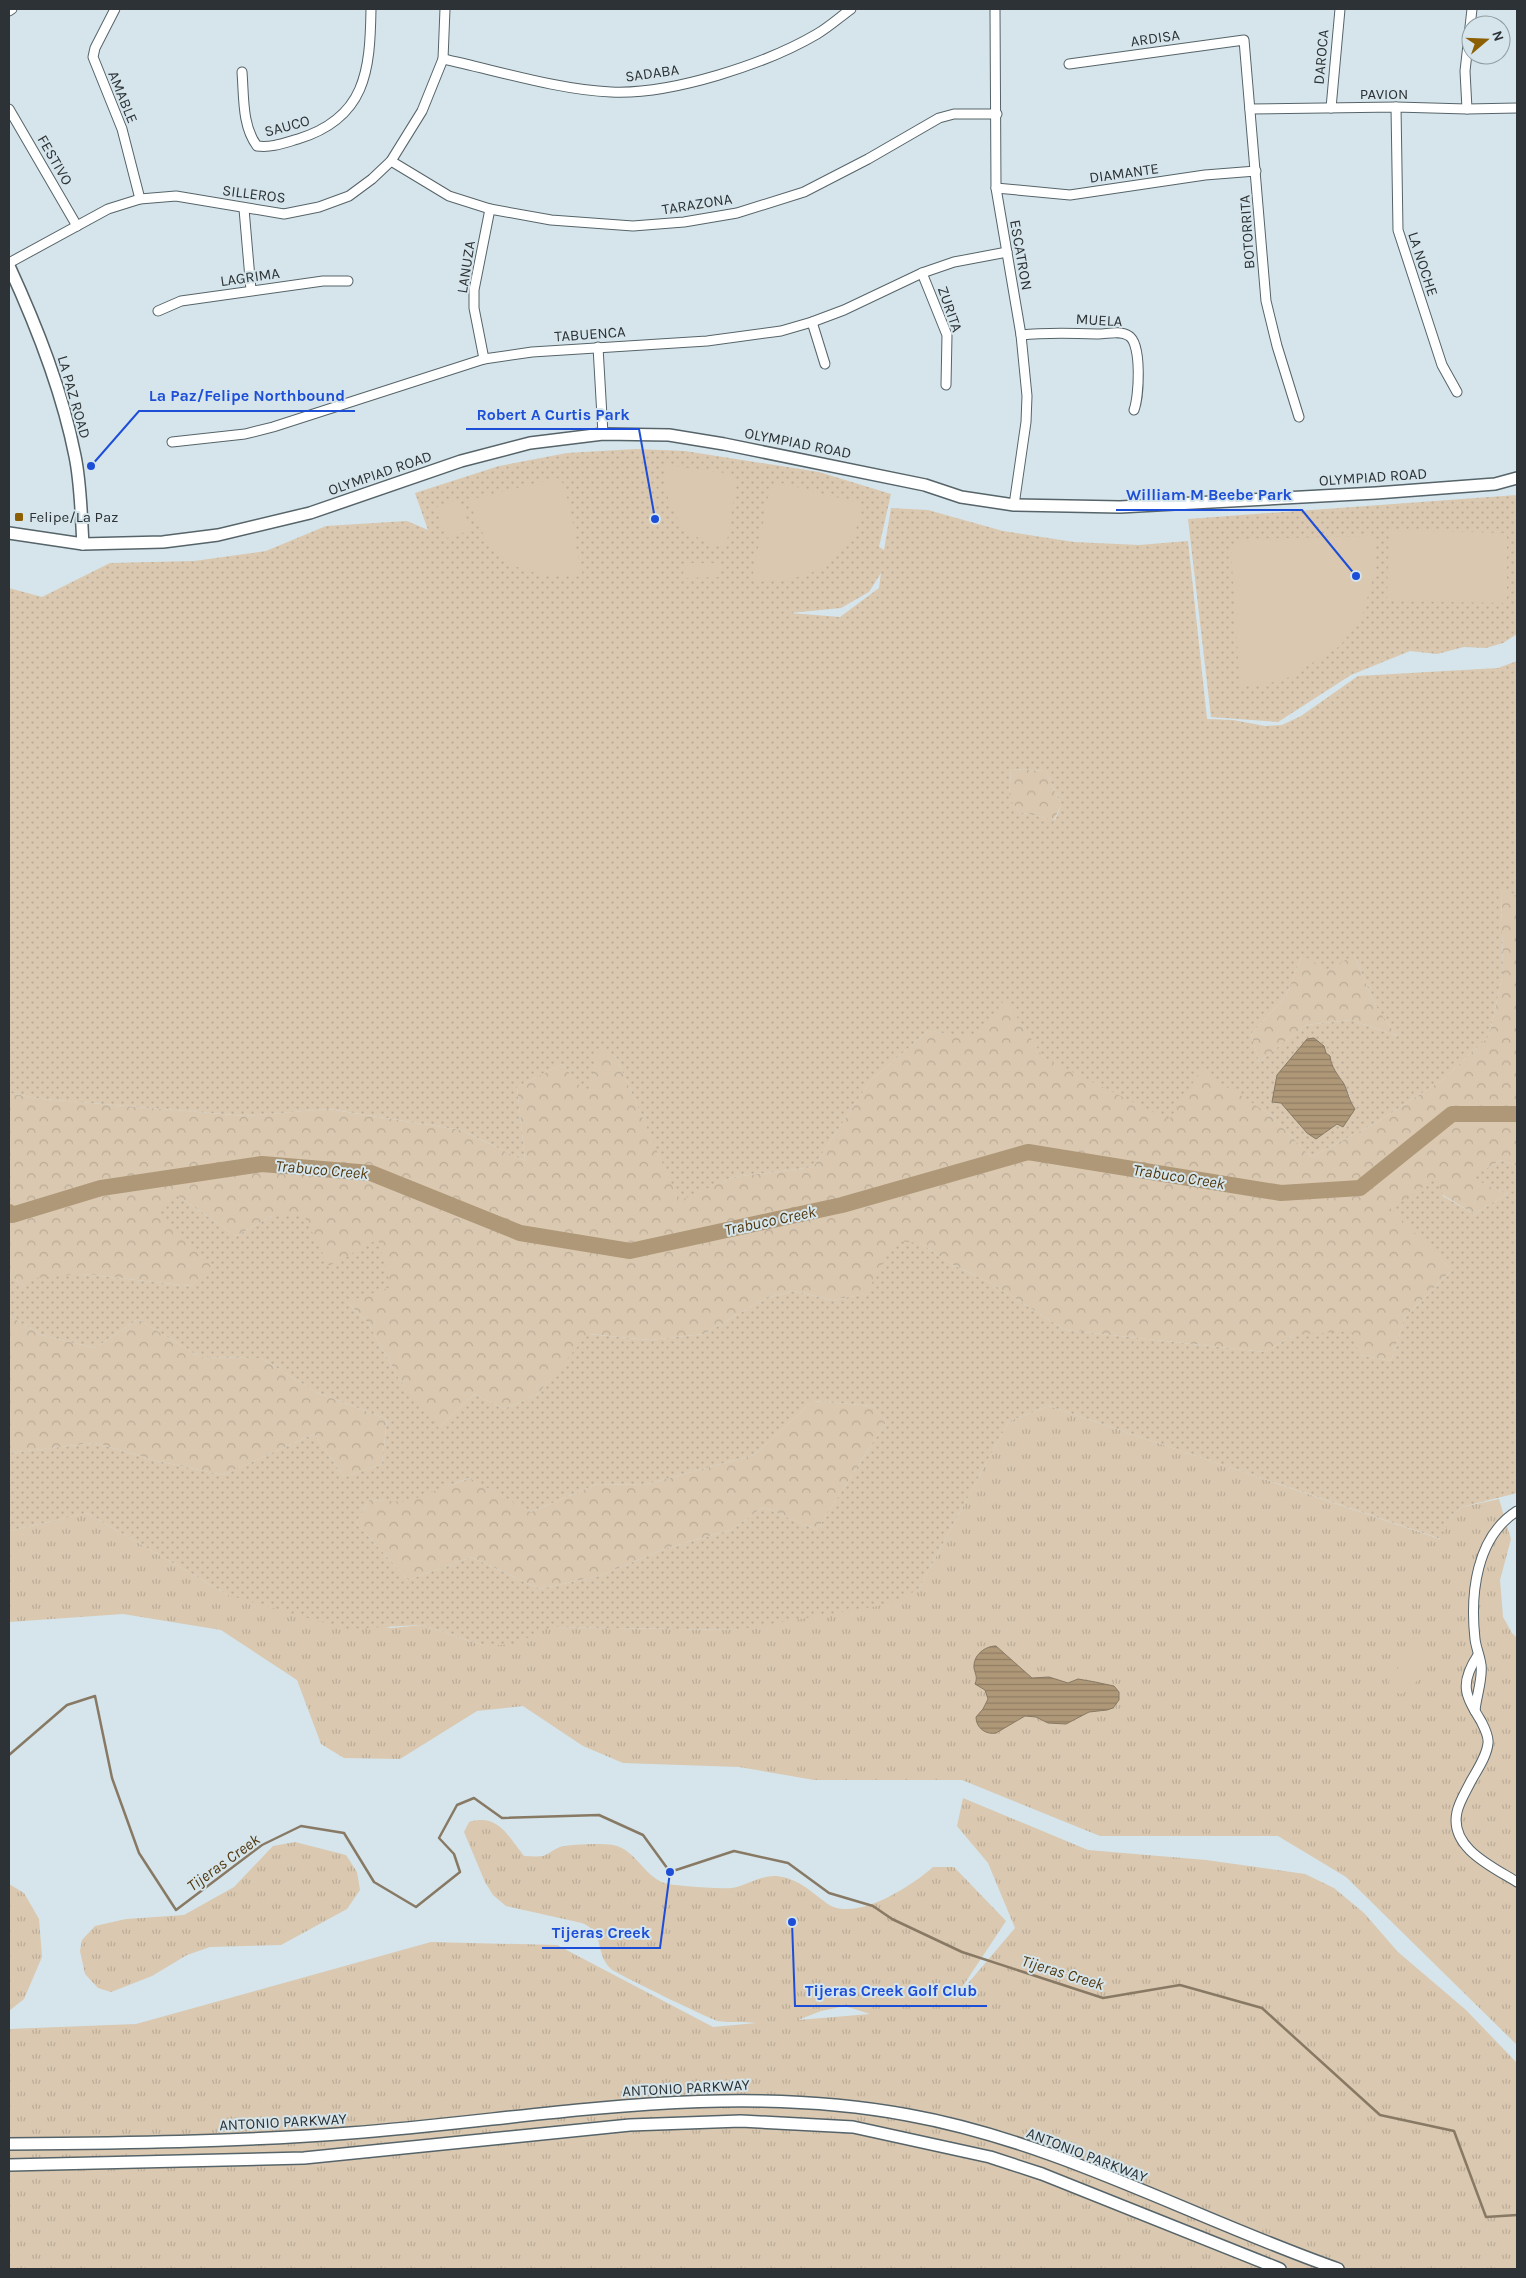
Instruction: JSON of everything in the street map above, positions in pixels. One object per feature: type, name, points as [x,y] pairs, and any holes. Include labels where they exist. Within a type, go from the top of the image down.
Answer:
[{"type":"main road","name":"LA PAZ ROAD","points":[[9,264],[37,327],[60,395],[76,457],[83,544]]},
{"type":"main road","name":"OLYMPIAD ROAD","points":[[9,533],[83,544],[163,542],[218,536],[310,513],[461,461],[530,443],[603,434],[669,435],[715,442],[925,485],[961,497],[1014,505],[1130,506],[1376,493],[1495,484],[1517,478]]},
{"type":"main road","name":"ANTONIO PARKWAY","points":[[9,2144],[248,2140],[352,2133],[685,2101],[802,2101],[911,2115],[1022,2146],[1071,2162],[1283,2249],[1338,2269]]},
{"type":"main road","points":[[9,2165],[304,2158],[630,2125],[741,2121],[853,2127],[990,2157],[1042,2174],[1280,2269]]},
{"type":"street","name":"AMABLE","points":[[115,9],[94,48],[93,56],[122,129],[140,200]]},
{"type":"street","name":"SAUCO","points":[[242,72],[244,111],[251,137],[257,146],[269,148],[318,133],[339,118],[354,101],[366,76],[371,51],[371,9]]},
{"type":"street","name":"SILLEROS","points":[[9,264],[108,209],[140,200],[176,196],[284,214],[319,207],[349,196],[372,179],[391,161],[422,111],[443,59],[445,9]]},
{"type":"street","name":"SADABA","points":[[443,59],[560,85],[611,92],[662,88],[720,75],[768,57],[818,34],[851,9]]},
{"type":"street","name":"ESCATRON","points":[[995,9],[996,188],[1021,335],[1027,396],[1026,422],[1014,505]]},
{"type":"street","name":"DAROCA","points":[[1331,108],[1340,9]]},
{"type":"street","points":[[1468,110],[1465,71],[1472,9]]},
{"type":"street","name":"ARDISA","points":[[1068,64],[1244,40]]},
{"type":"street","name":"BOTORRITA","points":[[1244,40],[1266,301],[1277,346],[1299,417]]},
{"type":"street","name":"PAVION","points":[[1250,109],[1396,107],[1468,110],[1517,108]]},
{"type":"street","name":"LA NOCHE","points":[[1396,107],[1398,230],[1442,365],[1457,392]]},
{"type":"street","name":"FESTIVO","points":[[9,108],[77,226]]},
{"type":"street","name":"TARAZONA","points":[[391,161],[449,196],[490,209],[551,220],[633,226],[684,222],[737,213],[804,192],[939,118],[954,114],[997,114]]},
{"type":"street","name":"DIAMANTE","points":[[996,188],[1070,195],[1205,175],[1256,171]]},
{"type":"street","points":[[244,208],[251,290]]},
{"type":"street","name":"LANUZA","points":[[484,359],[474,308],[474,290],[490,209]]},
{"type":"street","name":"TABUENCA","points":[[172,442],[245,434],[273,427],[484,359],[598,347],[754,336],[812,322],[922,273],[954,262],[1007,252]]},
{"type":"street","name":"ZURITA","points":[[922,273],[947,335],[946,385]]},
{"type":"street","name":"LAGRIMA","points":[[158,310],[181,301],[251,290],[322,281],[348,281]]},
{"type":"street","points":[[812,322],[825,364]]},
{"type":"street","name":"MUELA","points":[[1021,335],[1050,332],[1121,333],[1130,336],[1135,342],[1137,351],[1138,392],[1134,410]]},
{"type":"street","points":[[598,347],[603,434]]},
{"type":"street","points":[[1517,1511],[1498,1528],[1480,1563],[1473,1597],[1478,1655],[1481,1665],[1475,1711],[1485,1728],[1488,1742],[1456,1813],[1457,1831],[1464,1845],[1475,1856],[1517,1882]]},
{"type":"green space","points":[[636,449],[685,451],[819,472],[891,494],[879,547],[884,550],[891,508],[928,510],[1003,531],[1074,542],[1139,545],[1188,541],[1207,719],[1233,720],[1265,726],[1282,725],[1301,716],[1358,676],[1498,668],[1517,661],[1517,896],[1501,888],[1503,973],[1489,1036],[1445,1078],[1379,1121],[1311,1157],[1271,1115],[1201,1070],[1169,1120],[1044,1058],[1005,999],[976,1037],[928,1031],[871,1080],[813,1167],[733,1177],[679,1201],[616,1057],[599,1047],[588,1096],[562,1064],[517,1087],[525,1161],[461,1130],[329,1109],[246,1116],[43,1099],[9,1093],[9,588],[42,597],[110,563],[194,561],[266,551],[326,526],[407,521],[428,530],[415,493],[499,466],[567,453]],"holes":[[[881,573],[879,588],[840,617],[790,613],[841,608],[869,592]],[[1011,769],[1046,771],[1061,805],[1055,820],[1019,812],[1009,798]],[[1302,955],[1328,970],[1354,955],[1375,1005],[1397,1036],[1351,1020],[1306,1025],[1259,1062],[1251,1034],[1286,996]],[[1330,1056],[1331,1062],[1348,1092],[1351,1107],[1343,1127],[1337,1124],[1316,1139],[1281,1103],[1272,1102],[1275,1091]]]},
{"type":"green space","points":[[665,465],[733,474],[737,480],[726,547],[715,545],[697,537],[688,531],[675,515],[666,486]]},
{"type":"green space","points":[[557,478],[564,484],[583,576],[541,574],[524,570],[509,563],[497,553],[487,539],[477,522],[469,500]]},
{"type":"green space","points":[[777,482],[863,504],[858,524],[849,541],[838,555],[825,566],[809,574],[792,578],[752,579],[770,487]]},
{"type":"green space","points":[[1517,495],[1517,634],[1503,643],[1486,648],[1464,647],[1437,654],[1410,651],[1351,675],[1278,722],[1211,717],[1188,519]]},
{"type":"green space","points":[[459,499],[471,530],[447,538],[435,508]]},
{"type":"green space","points":[[1389,530],[1507,533],[1507,603],[1387,601]]},
{"type":"green space","points":[[1375,536],[1375,571],[1362,617],[1340,646],[1287,678],[1260,686],[1240,686],[1231,550],[1243,539]]},
{"type":"green space","points":[[684,563],[720,563],[720,577],[683,578]]},
{"type":"green space","points":[[1011,769],[1046,771],[1061,805],[1054,820],[1019,812],[1009,798]]},
{"type":"green space","points":[[1501,887],[1517,896],[1517,1166],[1500,1160],[1473,1178],[1507,1194],[1474,1214],[1443,1195],[1391,1207],[1452,1270],[1405,1317],[1391,1361],[1360,1355],[1293,1335],[1265,1352],[1065,1330],[991,1283],[953,1265],[920,1243],[867,1294],[832,1300],[794,1291],[766,1298],[704,1334],[650,1340],[589,1334],[538,1394],[504,1409],[474,1394],[438,1429],[399,1379],[368,1323],[347,1302],[329,1266],[272,1216],[236,1236],[178,1196],[212,1266],[191,1286],[82,1274],[25,1287],[9,1275],[9,1093],[43,1099],[246,1116],[328,1109],[461,1130],[525,1161],[517,1087],[562,1064],[588,1095],[599,1046],[616,1057],[679,1200],[733,1177],[813,1167],[871,1080],[928,1031],[976,1036],[1005,998],[1044,1058],[1201,1069],[1271,1115],[1311,1157],[1379,1121],[1445,1078],[1489,1036],[1503,973]]},
{"type":"green space","points":[[1302,955],[1354,955],[1375,1005],[1397,1036],[1351,1020],[1306,1025],[1259,1062],[1251,1034],[1286,996]]},
{"type":"green space","points":[[1500,1160],[1517,1166],[1517,1493],[1462,1507],[1453,1514],[1441,1539],[1049,1406],[1009,1421],[918,1590],[884,1605],[735,1630],[551,1627],[514,1644],[485,1646],[422,1625],[346,1629],[228,1595],[87,1513],[9,1531],[9,1453],[95,1443],[157,1461],[223,1475],[314,1434],[344,1477],[382,1464],[387,1419],[316,1392],[261,1358],[200,1357],[138,1319],[95,1348],[41,1335],[9,1315],[9,1275],[25,1287],[36,1278],[82,1274],[191,1286],[212,1265],[155,1211],[178,1196],[236,1236],[272,1216],[304,1216],[329,1266],[378,1239],[391,1287],[347,1302],[368,1323],[399,1379],[439,1428],[474,1394],[504,1409],[538,1394],[588,1334],[650,1340],[704,1334],[766,1298],[794,1291],[832,1300],[866,1294],[895,1241],[920,1243],[953,1265],[991,1283],[1065,1330],[1265,1352],[1293,1335],[1351,1331],[1360,1355],[1391,1361],[1405,1317],[1452,1270],[1390,1208],[1436,1179],[1443,1196],[1474,1214],[1507,1194],[1472,1178]],"holes":[[[813,1401],[872,1406],[886,1422],[817,1530],[763,1507],[731,1530],[667,1548],[599,1576],[540,1589],[471,1557],[408,1580],[356,1523],[369,1500],[406,1502],[469,1478],[531,1512],[597,1484],[643,1485],[754,1455]]]},
{"type":"green space","points":[[9,1315],[41,1335],[95,1348],[138,1319],[200,1357],[261,1358],[316,1392],[387,1419],[382,1464],[344,1477],[314,1434],[223,1475],[157,1461],[95,1443],[9,1453]]},
{"type":"green space","points":[[813,1401],[872,1406],[886,1422],[817,1530],[763,1507],[731,1530],[667,1548],[599,1576],[540,1589],[471,1557],[408,1580],[356,1523],[369,1500],[406,1501],[470,1478],[531,1512],[597,1484],[643,1485],[754,1455]]},
{"type":"green space","points":[[1049,1406],[1440,1539],[1453,1514],[1462,1507],[1499,1499],[1511,1539],[1500,1580],[1503,1617],[1517,1638],[1517,2045],[1346,1877],[1278,1836],[1100,1836],[962,1780],[814,1780],[739,1767],[623,1763],[583,1746],[523,1706],[477,1711],[400,1759],[344,1758],[321,1744],[297,1680],[221,1630],[123,1614],[9,1622],[9,1531],[87,1513],[228,1595],[391,1628],[422,1625],[485,1646],[551,1627],[735,1630],[918,1590],[1009,1421]]},
{"type":"green space","points":[[1415,1648],[1425,1650],[1429,1654],[1429,1661],[1426,1669],[1413,1685],[1400,1694],[1391,1690],[1389,1685],[1390,1675],[1402,1665],[1411,1650]]},
{"type":"green space","points":[[963,1798],[1088,1850],[1206,1860],[1305,1874],[1334,1888],[1364,1913],[1398,1952],[1466,2010],[1517,2063],[1517,2269],[9,2269],[9,2029],[136,2024],[431,1942],[557,1945],[713,2027],[756,2023],[718,2021],[617,1973],[606,1963],[594,1932],[582,1923],[506,1906],[493,1895],[485,1882],[464,1832],[469,1822],[479,1820],[488,1821],[501,1828],[524,1856],[543,1856],[560,1847],[571,1845],[613,1845],[627,1851],[650,1874],[664,1883],[697,1887],[732,1888],[765,1877],[783,1877],[797,1882],[825,1902],[837,1908],[851,1909],[866,1906],[882,1900],[911,1884],[933,1867],[954,1867],[1006,1921],[953,2001],[1015,1928],[988,1863],[957,1826]],"holes":[[[845,2006],[870,2014],[798,2020],[821,2011]]]},
{"type":"green space","points":[[295,1842],[346,1855],[357,1872],[360,1890],[347,1909],[281,1945],[210,1947],[187,1955],[152,1976],[111,1992],[98,1988],[85,1974],[80,1951],[82,1940],[95,1926],[126,1919],[184,1915],[234,1887],[273,1846]]},
{"type":"green space","points":[[9,1884],[24,1893],[39,1919],[42,1957],[24,1999],[9,2011]]},
{"type":"shaded area","points":[[1314,1038],[1324,1046],[1326,1053],[1330,1056],[1333,1067],[1344,1084],[1355,1109],[1343,1127],[1337,1124],[1316,1139],[1307,1133],[1281,1103],[1272,1102],[1277,1075],[1307,1039]]},
{"type":"shaded area","points":[[996,1646],[1032,1678],[1049,1677],[1068,1683],[1078,1679],[1114,1686],[1119,1692],[1119,1700],[1113,1708],[1089,1712],[1066,1724],[1048,1723],[1036,1717],[1025,1716],[996,1733],[985,1732],[976,1721],[976,1717],[988,1699],[985,1690],[975,1684],[974,1663],[980,1652]]},
{"type":"waterway","name":"Trabuco Creek","points":[[9,1212],[12,1215],[101,1188],[262,1164],[371,1173],[520,1233],[630,1251],[842,1205],[1028,1152],[1281,1193],[1360,1188],[1452,1114],[1517,1114]]},
{"type":"waterway","name":"Tijeras Creek","points":[[9,1755],[67,1705],[95,1696],[112,1778],[139,1853],[176,1910],[262,1845],[301,1826],[344,1833],[374,1882],[416,1907],[460,1872],[454,1854],[439,1838],[457,1805],[474,1798],[502,1818],[599,1815],[643,1835],[670,1872],[734,1851],[788,1863],[829,1893],[873,1906],[892,1919],[962,1952],[1103,1998],[1180,1985],[1262,2008],[1380,2115],[1454,2131],[1486,2217],[1517,2215]]},
{"type":"place","name":"La Paz/Felipe Northbound","points":[[91,466]]},
{"type":"place","name":"Felipe/La Paz","points":[[19,517]]},
{"type":"place","name":"Robert A Curtis Park","points":[[655,519]]},
{"type":"place","name":"William M Beebe Park","points":[[1356,576]]},
{"type":"place","name":"Tijeras Creek","points":[[670,1872]]},
{"type":"place","name":"Tijeras Creek Golf Club","points":[[792,1922]]}]
